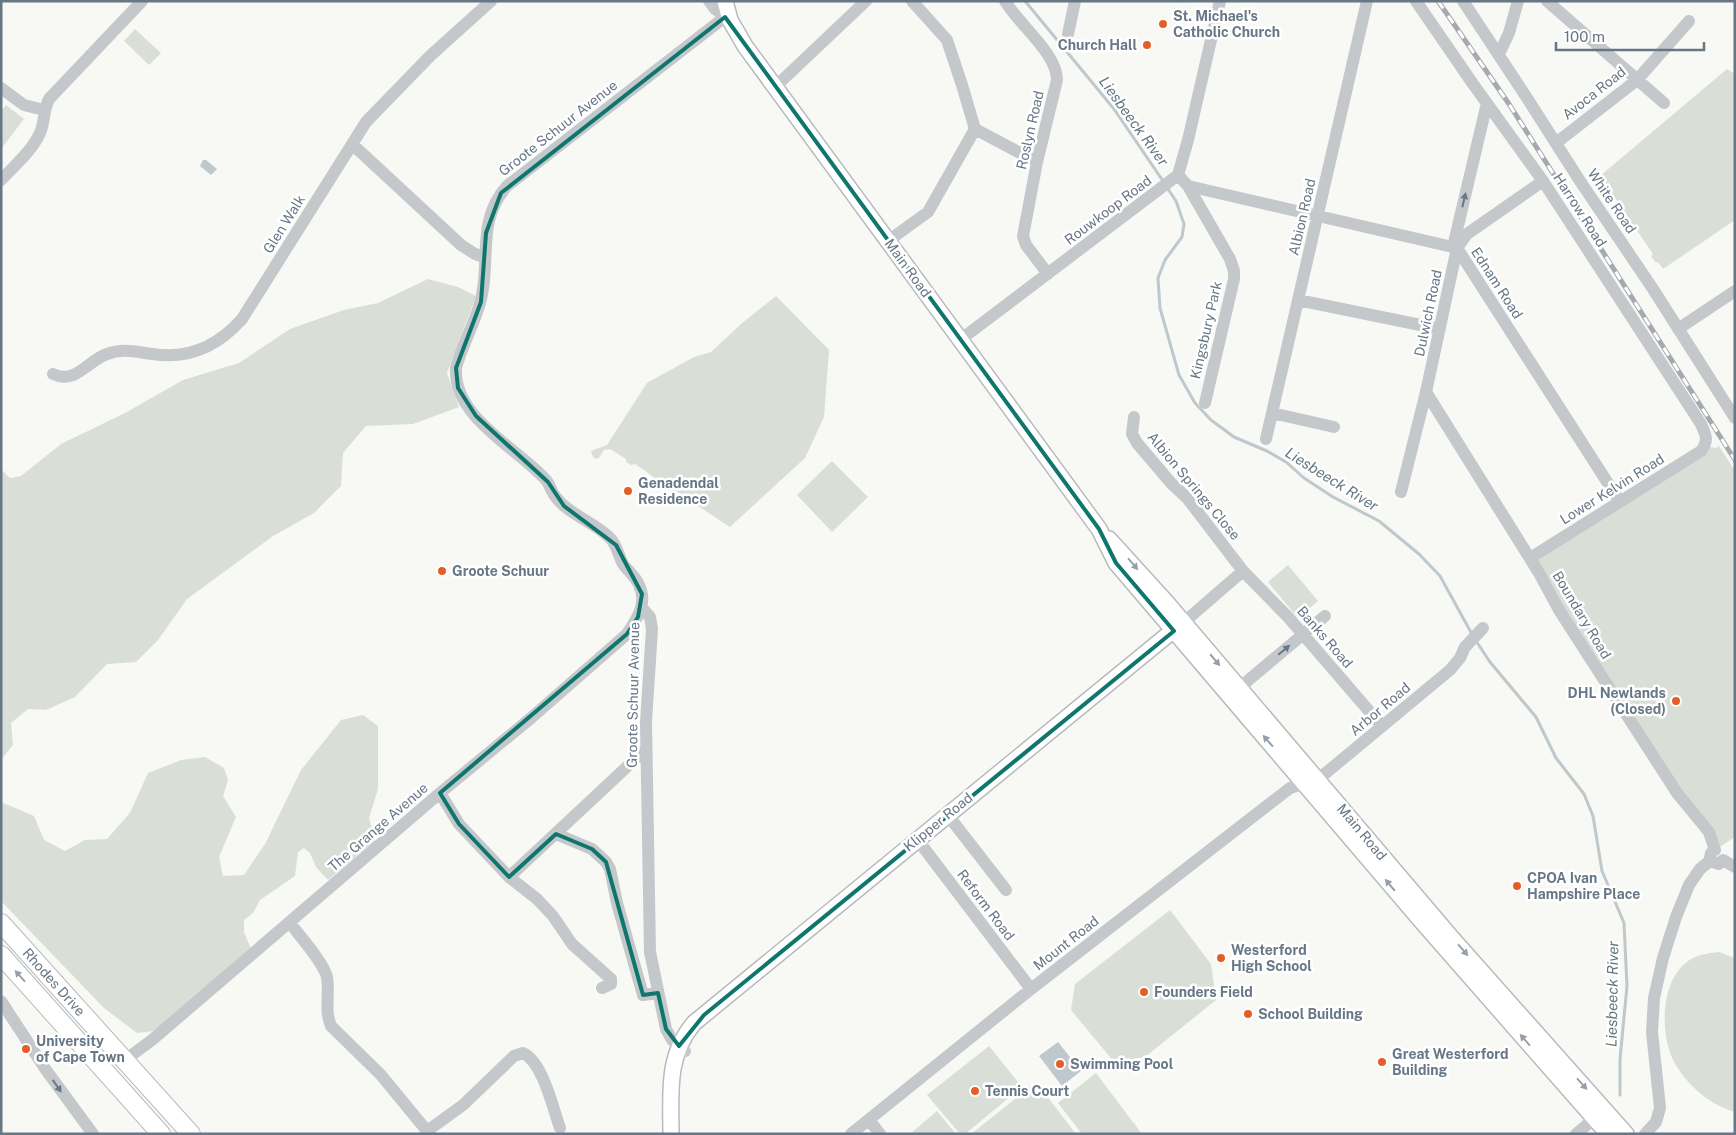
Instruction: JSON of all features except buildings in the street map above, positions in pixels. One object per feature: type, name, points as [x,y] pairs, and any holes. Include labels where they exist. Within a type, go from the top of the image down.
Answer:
[{"type":"highway","name":"Rhodes Drive","points":[[1,923],[126,1061]]},
{"type":"highway","name":"Rhodes Drive","points":[[1,955],[40,998]]},
{"type":"highway","points":[[40,998],[79,1056],[145,1134]]},
{"type":"highway","points":[[40,998],[161,1134]]},
{"type":"highway","points":[[126,1061],[191,1134]]},
{"type":"highway","points":[[126,1061],[144,1074],[165,1094],[201,1134]]},
{"type":"main road","name":"Main Road","points":[[725,1],[728,18],[745,46],[1099,529],[1126,556],[1179,627],[1310,781]]},
{"type":"main road","name":"Main Road","points":[[1179,627],[1239,688],[1422,922],[1600,1114],[1626,1134]]},
{"type":"main road","name":"Klipper Road","points":[[671,1134],[671,1074],[682,1048],[704,1015],[947,814],[1043,739],[1179,627]]},
{"type":"main road","name":"Klipper Road","points":[[680,1134],[682,1048]]},
{"type":"main road","name":"Main Road","points":[[1600,1114],[1608,1134]]},
{"type":"street","points":[[1,180],[36,141],[43,124],[44,110],[49,98],[142,1]]},
{"type":"street","name":"Glen Walk","points":[[53,374],[59,377],[68,377],[77,373],[94,360],[118,351],[166,355],[198,350],[221,340],[242,319],[366,122],[452,35],[491,1]]},
{"type":"street","points":[[709,1],[728,18]]},
{"type":"street","points":[[775,87],[866,1]]},
{"type":"street","name":"Roslyn Road","points":[[1005,1],[1051,59],[1057,72],[1057,80],[1037,162],[1023,236],[1026,245],[1048,274]]},
{"type":"street","points":[[1068,34],[1075,1]]},
{"type":"street","points":[[1188,186],[1170,181],[1188,140],[1220,1]]},
{"type":"street","name":"Albion Road","points":[[1266,439],[1367,1]]},
{"type":"street","name":"Harrow Road","points":[[1416,1],[1543,181],[1700,424],[1706,435],[1707,442]]},
{"type":"street","name":"White Road","points":[[1463,1],[1735,418]]},
{"type":"street","points":[[1499,54],[1509,33],[1518,1]]},
{"type":"street","points":[[1547,1],[1664,103]]},
{"type":"street","points":[[913,2],[950,45],[975,129],[1037,162]]},
{"type":"street","name":"Groote Schuur Avenue","points":[[682,1048],[672,1040],[666,1029],[650,952],[646,722],[652,629],[650,618],[642,608],[642,594],[639,584],[626,568],[620,558],[616,545],[610,537],[564,506],[553,494],[548,482],[490,432],[476,416],[465,402],[458,388],[456,368],[481,302],[486,233],[492,207],[507,186],[728,18]]},
{"type":"street","name":"Avoca Road","points":[[1556,143],[1637,80],[1689,21]]},
{"type":"street","points":[[1,88],[24,105],[44,110]]},
{"type":"street","points":[[1455,248],[1487,103]]},
{"type":"street","points":[[888,241],[928,212],[975,129]]},
{"type":"street","points":[[352,144],[461,245],[475,254],[484,257]]},
{"type":"street","name":"Rouwkoop Road","points":[[960,340],[1170,181]]},
{"type":"street","name":"Dulwich Road","points":[[1401,492],[1426,392],[1455,248],[1467,234],[1543,181]]},
{"type":"street","name":"Ednam Road","points":[[1188,186],[1455,248],[1620,502]]},
{"type":"street","name":"Kingsbury Park","points":[[1188,186],[1230,259],[1234,271],[1234,280],[1205,403]]},
{"type":"street","points":[[1678,329],[1735,291]]},
{"type":"street","points":[[1298,300],[1440,328]]},
{"type":"street","name":"Boundary Road","points":[[1426,392],[1530,558],[1559,610],[1677,793],[1710,832],[1717,857]]},
{"type":"street","points":[[1272,413],[1334,427]]},
{"type":"street","name":"Albion Springs Close","points":[[1134,417],[1132,428],[1137,443],[1171,483],[1187,498],[1243,571]]},
{"type":"street","name":"Lower Kelvin Road","points":[[1530,558],[1701,451],[1707,442]]},
{"type":"street","points":[[1179,627],[1243,571]]},
{"type":"street","name":"Banks Road","points":[[1243,571],[1303,634],[1382,726]]},
{"type":"street","name":"The Grange Avenue","points":[[126,1061],[290,923],[440,793],[531,718],[627,634],[642,608]]},
{"type":"street","points":[[1239,688],[1325,616]]},
{"type":"street","name":"Arbor Road","points":[[1310,781],[1328,772],[1452,668],[1465,647],[1483,628]]},
{"type":"street","points":[[510,877],[646,749]]},
{"type":"street","name":"Mount Road","points":[[851,1134],[1031,990],[1290,788],[1310,781]]},
{"type":"street","points":[[440,793],[459,824],[510,877],[538,899],[553,916],[572,944],[611,978],[611,984],[602,988]]},
{"type":"street","points":[[947,814],[1006,890]]},
{"type":"street","points":[[556,834],[592,849],[606,862],[610,869],[617,903],[643,995],[658,993]]},
{"type":"street","name":"Reform Road","points":[[918,839],[1031,990]]},
{"type":"street","points":[[1646,1134],[1656,1122],[1660,1108],[1652,1032],[1654,998],[1663,958],[1676,917],[1690,885],[1700,869],[1717,857],[1735,868]]},
{"type":"street","points":[[290,923],[327,975],[328,1019],[332,1026],[381,1075],[426,1132],[463,1105],[514,1056],[523,1053],[531,1059],[538,1069],[560,1128]]},
{"type":"street","points":[[1,1001],[46,1070],[89,1129]]},
{"type":"street","points":[[1576,1134],[1600,1114]]},
{"type":"street","points":[[869,1120],[880,1134]]},
{"type":"highlighted area","points":[[725,17],[1099,529],[1116,563],[1174,631],[704,1015],[679,1046],[666,1029],[658,993],[643,995],[606,862],[592,849],[556,834],[509,877],[459,824],[440,793],[627,634],[638,617],[642,594],[616,545],[564,506],[548,482],[476,416],[458,388],[456,368],[481,302],[486,233],[501,193]]},
{"type":"shaded area","points":[[135,29],[161,53],[149,65],[124,41]]},
{"type":"shaded area","points":[[1727,69],[1735,74],[1735,220],[1663,269],[1651,256],[1653,254],[1600,176]]},
{"type":"shaded area","points":[[6,105],[24,119],[1,149],[1,111]]},
{"type":"shaded area","points":[[203,160],[206,160],[217,169],[211,175],[200,166]]},
{"type":"shaded area","points":[[428,279],[458,287],[476,296],[447,373],[459,407],[413,424],[366,426],[343,453],[341,486],[314,513],[273,536],[187,599],[158,640],[136,662],[107,664],[75,697],[46,710],[28,709],[11,723],[13,745],[1,760],[1,469],[10,478],[21,476],[61,444],[125,413],[183,380],[239,363],[290,329],[344,310],[378,303]]},
{"type":"shaded area","points":[[776,296],[829,350],[824,417],[805,458],[730,527],[674,490],[672,492],[640,467],[626,462],[626,459],[610,449],[604,450],[599,458],[593,457],[591,452],[607,445],[647,383],[694,357],[711,352],[741,324]]},
{"type":"shaded area","name":"DHL Newlands (Closed)","points":[[1705,446],[1716,448],[1719,446],[1735,471],[1735,837],[1715,850],[1530,558]]},
{"type":"shaded area","points":[[832,461],[868,497],[832,532],[797,495]]},
{"type":"shaded area","points":[[1288,565],[1318,601],[1298,618],[1268,582]]},
{"type":"shaded area","points":[[363,715],[378,726],[378,789],[369,818],[375,841],[328,880],[316,867],[310,853],[304,848],[298,852],[295,876],[260,900],[253,913],[244,920],[244,932],[251,949],[155,1031],[137,1033],[104,1008],[1,901],[1,802],[34,816],[44,840],[65,851],[85,840],[107,839],[130,813],[148,773],[181,760],[205,757],[224,768],[228,780],[223,796],[236,817],[219,857],[223,876],[244,875],[265,844],[301,770],[341,720]]},
{"type":"shaded area","name":"Founders Field","points":[[1170,910],[1211,964],[1216,1000],[1145,1057],[1114,1062],[1071,1010],[1075,984]]},
{"type":"shaded area","points":[[1719,952],[1735,958],[1735,1112],[1708,1099],[1692,1086],[1674,1062],[1666,1036],[1665,1005],[1674,977],[1682,966],[1693,958]]},
{"type":"shaded area","name":"Swimming Pool","points":[[1058,1042],[1081,1071],[1062,1086],[1039,1056]]},
{"type":"shaded area","name":"Tennis Court","points":[[989,1046],[1022,1087],[965,1134],[960,1134],[927,1095]]},
{"type":"shaded area","name":"Tennis Court","points":[[1096,1073],[1142,1134],[1082,1134],[1058,1103]]},
{"type":"shaded area","points":[[1036,1082],[1076,1134],[971,1134]]},
{"type":"shaded area","points":[[937,1111],[956,1134],[910,1134]]},
{"type":"waterway","name":"Liesbeeck River","points":[[1025,1],[1114,109],[1163,181]]},
{"type":"waterway","name":"Liesbeeck River","points":[[1166,186],[1176,201],[1184,224],[1182,237],[1165,260],[1158,278],[1160,308],[1179,375],[1195,403],[1211,420],[1234,437],[1267,451],[1286,462],[1304,478],[1333,497],[1379,521],[1419,554],[1440,576],[1473,636]]},
{"type":"waterway","name":"Liesbeeck River","points":[[1476,641],[1490,662],[1536,717],[1556,758],[1584,794],[1593,816],[1602,871],[1624,923],[1627,986],[1620,1059],[1620,1095]]},
{"type":"railway","points":[[1438,1],[1509,104],[1735,460]]},
{"type":"place","name":"St. Michael's Catholic Church","points":[[1163,24]]},
{"type":"place","name":"Church Hall","points":[[1147,45]]},
{"type":"place","name":"Genadendal Residence","points":[[628,491]]},
{"type":"place","name":"Groote Schuur","points":[[442,571]]},
{"type":"place","name":"DHL Newlands (Closed)","points":[[1676,701]]},
{"type":"place","name":"CPOA Ivan Hampshire Place","points":[[1517,886]]},
{"type":"place","name":"Westerford High School","points":[[1221,958]]},
{"type":"place","name":"Founders Field","points":[[1144,992]]},
{"type":"place","name":"School Building","points":[[1248,1014]]},
{"type":"place","name":"University of Cape Town","points":[[26,1049]]},
{"type":"place","name":"Great Westerford Building","points":[[1382,1062]]},
{"type":"place","name":"Swimming Pool","points":[[1060,1064]]},
{"type":"place","name":"Tennis Court","points":[[975,1091]]}]
